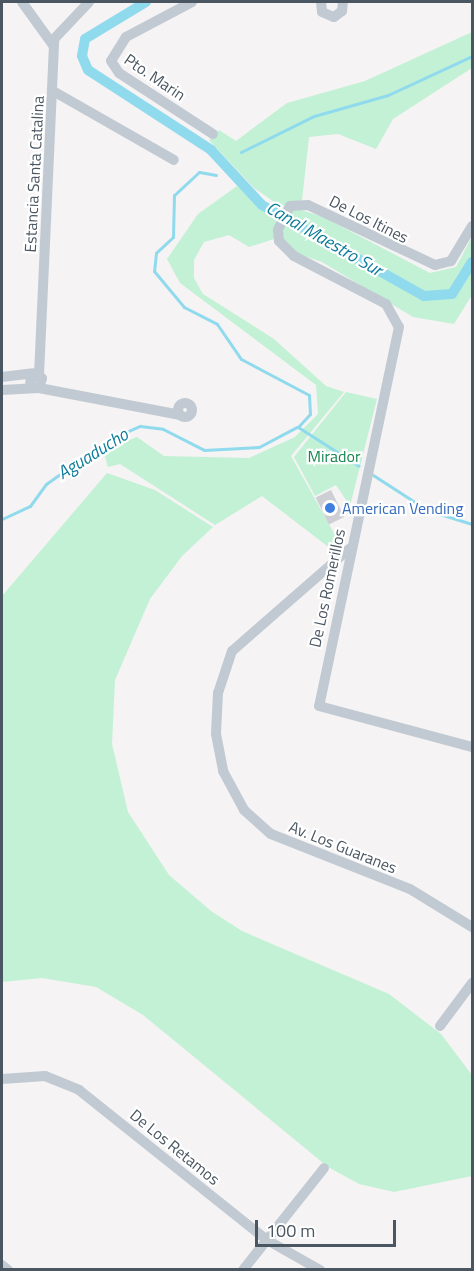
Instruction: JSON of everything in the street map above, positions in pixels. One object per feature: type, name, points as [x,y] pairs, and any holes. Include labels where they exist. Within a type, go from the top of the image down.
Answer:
[{"type":"street","points":[[22,2],[53,45]]},
{"type":"street","points":[[53,45],[59,28],[89,2]]},
{"type":"street","name":"Pto. Marin","points":[[192,2],[126,37],[111,61],[119,73],[213,134]]},
{"type":"street","points":[[321,2],[324,15],[334,16],[342,11],[343,2]]},
{"type":"street","name":"Estancia Santa Catalina","points":[[39,382],[38,362],[53,91],[53,45]]},
{"type":"street","points":[[53,91],[174,160]]},
{"type":"street","name":"De Los Itines","points":[[398,321],[386,304],[294,256],[279,241],[279,223],[286,210],[295,204],[316,208],[435,265],[452,261],[472,226]]},
{"type":"street","name":"De Los Romerillos","points":[[398,321],[319,706],[472,747]]},
{"type":"street","points":[[2,377],[39,382],[166,411],[180,410]]},
{"type":"street","points":[[2,390],[39,382]]},
{"type":"street","name":"Av. Los Guaranes","points":[[352,543],[332,569],[232,651],[218,693],[216,734],[223,771],[244,810],[271,834],[410,889],[472,927]]},
{"type":"street","points":[[440,1026],[472,983]]},
{"type":"street","name":"De Los Retamos","points":[[2,1079],[45,1076],[79,1090],[267,1240],[320,1269]]},
{"type":"street","points":[[243,1269],[324,1168]]},
{"type":"street","points":[[2,1265],[8,1269]]},
{"type":"green space","points":[[472,32],[472,68],[393,119],[376,149],[338,134],[309,137],[302,200],[283,208],[254,188],[209,140],[219,130],[236,141],[287,103],[365,81]]},
{"type":"green space","points":[[237,186],[277,218],[274,239],[249,247],[229,235],[204,242],[194,260],[194,278],[203,294],[274,339],[326,386],[344,392],[291,456],[339,542],[331,549],[262,496],[215,525],[120,464],[108,467],[103,450],[137,437],[164,456],[249,458],[295,437],[318,414],[316,385],[180,283],[167,259],[198,214]]},
{"type":"green space","points":[[295,208],[323,217],[430,273],[456,267],[472,237],[472,295],[454,324],[413,317],[322,262],[295,253],[283,239],[282,224]]},
{"type":"green space","name":"Mirador","points":[[346,392],[377,399],[350,506],[336,485],[315,496],[294,457]]},
{"type":"green space","points":[[107,473],[155,490],[213,527],[182,556],[150,599],[115,680],[112,744],[128,812],[169,875],[211,911],[242,931],[389,994],[441,1034],[472,1075],[472,1176],[394,1192],[359,1184],[328,1167],[143,1015],[96,987],[42,978],[2,982],[2,596]]},
{"type":"building","name":"American Vending","points":[[331,490],[344,517],[329,524],[316,497]]},
{"type":"waterway","name":"Canal Maestro Sur","points":[[146,2],[85,39],[82,56],[88,70],[211,150],[262,205],[424,296],[452,294],[472,262]]},
{"type":"waterway","points":[[241,152],[314,116],[388,95],[472,56]]},
{"type":"waterway","points":[[216,175],[199,172],[174,195],[173,237],[156,253],[154,271],[184,307],[217,324],[241,359],[309,395],[310,414],[298,427],[359,466]]},
{"type":"waterway","name":"Aguaducho","points":[[2,519],[30,506],[46,484],[108,440],[140,426],[163,429],[204,450],[259,447],[297,427]]},
{"type":"waterway","points":[[373,475],[427,510],[472,524]]},
{"type":"place","name":"American Vending","points":[[330,508]]}]
